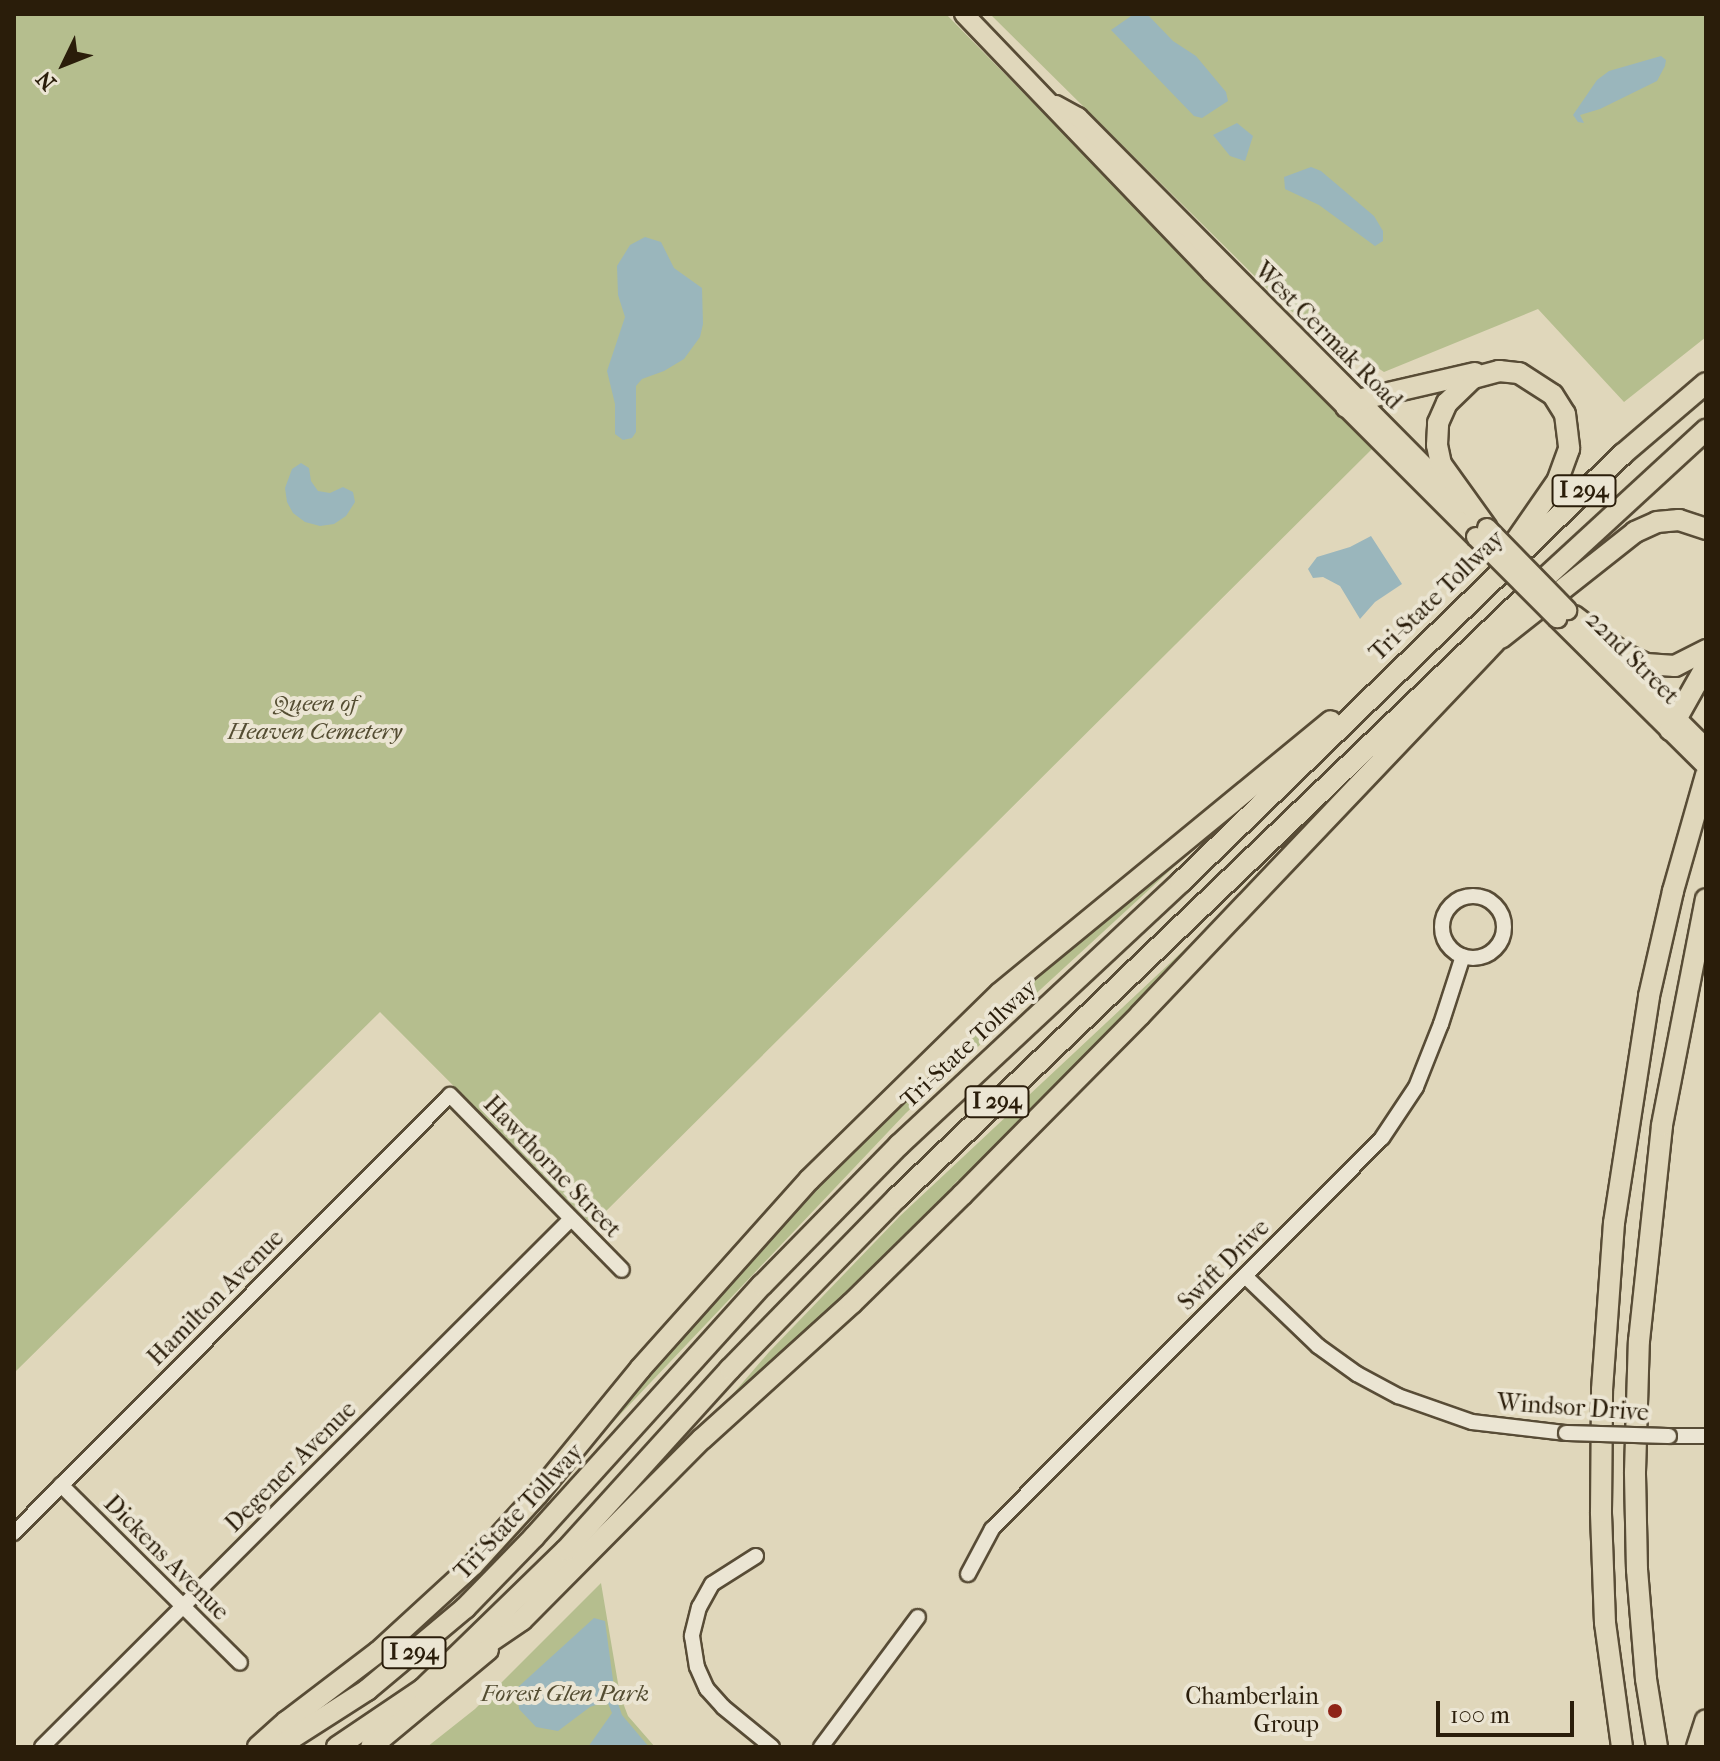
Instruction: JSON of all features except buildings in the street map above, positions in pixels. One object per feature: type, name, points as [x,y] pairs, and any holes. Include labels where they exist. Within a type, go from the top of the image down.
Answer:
[{"type":"highway","points":[[1352,404],[1435,381],[1499,371],[1519,373],[1553,395],[1565,414],[1569,449],[1561,473],[1543,503],[1467,602]]},
{"type":"highway","points":[[1482,532],[1441,464],[1437,445],[1438,423],[1459,389],[1473,378],[1499,371]]},
{"type":"highway","name":"Tri-State Tollway","points":[[278,1747],[367,1690],[472,1601],[534,1537],[733,1316],[855,1189],[1202,862],[1412,655],[1623,454],[1706,383]]},
{"type":"highway","name":"I 294","points":[[337,1747],[423,1689],[566,1550],[805,1290],[972,1125],[1591,535],[1706,430]]},
{"type":"highway","points":[[1489,649],[1635,532],[1657,522],[1679,520],[1706,529]]},
{"type":"highway","points":[[371,1747],[522,1620],[702,1439],[852,1303],[951,1206],[1310,839],[1489,649],[1591,535]]},
{"type":"highway","points":[[1566,615],[1624,654],[1646,664],[1675,666],[1706,650]]},
{"type":"highway","points":[[258,1747],[378,1652],[473,1565],[537,1495],[640,1369],[809,1180],[1000,993],[1268,769],[1412,655]]},
{"type":"highway","points":[[1674,724],[1706,666]]},
{"type":"highway","points":[[1622,1747],[1609,1654],[1602,1566],[1602,1390],[1613,1235],[1631,1099],[1649,996],[1673,891],[1706,775]]},
{"type":"highway","points":[[1151,956],[1215,915],[1310,839]]},
{"type":"highway","points":[[1657,1747],[1646,1679],[1637,1570],[1635,1472],[1639,1341],[1662,1125],[1706,899]]},
{"type":"highway","points":[[423,1689],[522,1620]]},
{"type":"highway","points":[[1697,1747],[1706,1720]]},
{"type":"main road","name":"West Cermak Road","points":[[964,14],[1050,101],[1078,117],[1352,404],[1566,615]]},
{"type":"main road","name":"22nd Street","points":[[1566,615],[1674,724],[1706,766]]},
{"type":"main road","name":"22nd Street","points":[[1674,724],[1706,748]]},
{"type":"street","points":[[1483,898],[1499,911],[1503,935],[1490,954],[1463,956],[1448,945],[1444,919],[1462,899],[1483,898]]},
{"type":"street","name":"Swift Drive","points":[[968,1574],[992,1529],[1395,1122],[1428,1059],[1463,956]]},
{"type":"street","name":"Hawthorne Street","points":[[450,1095],[622,1270]]},
{"type":"street","name":"Hamilton Avenue","points":[[14,1533],[450,1095]]},
{"type":"street","name":"Degener Avenue","points":[[42,1747],[571,1219]]},
{"type":"street","name":"Windsor Drive","points":[[1245,1276],[1318,1346],[1357,1374],[1398,1396],[1472,1422],[1566,1433],[1706,1436]]},
{"type":"street","name":"Dickens Avenue","points":[[61,1485],[240,1663]]},
{"type":"street","points":[[756,1556],[712,1584],[699,1607],[692,1636],[697,1667],[707,1689],[772,1747]]},
{"type":"street","points":[[821,1747],[918,1617]]},
{"type":"green space","name":"Queen of Heaven Cemetery","points":[[14,14],[946,14],[1372,449],[592,1225],[380,1012],[14,1373]]},
{"type":"green space","points":[[990,14],[1706,14],[1706,337],[1624,402],[1538,309],[1384,372],[1288,309]]},
{"type":"green space","points":[[1227,818],[906,1113],[597,1439],[723,1284],[878,1121],[882,1126],[893,1114],[888,1108],[977,1024]]},
{"type":"green space","points":[[1217,919],[963,1183],[958,1180],[948,1191],[953,1197],[714,1416],[769,1352],[900,1216]]},
{"type":"green space","name":"Forest Glen Park","points":[[601,1583],[620,1695],[628,1716],[655,1747],[427,1747],[475,1709]]},
{"type":"water","points":[[1134,14],[1147,14],[1173,41],[1196,56],[1226,92],[1228,101],[1202,118],[1194,116],[1111,30]]},
{"type":"water","points":[[1661,56],[1666,60],[1657,81],[1600,109],[1580,115],[1584,123],[1578,122],[1573,115],[1597,80],[1609,71]]},
{"type":"water","points":[[1237,123],[1253,136],[1245,161],[1230,156],[1213,135]]},
{"type":"water","points":[[1311,167],[1321,171],[1374,216],[1383,231],[1383,241],[1375,246],[1319,205],[1285,189],[1284,177]]},
{"type":"water","points":[[645,237],[661,242],[674,268],[702,288],[703,324],[700,337],[684,359],[642,379],[636,386],[636,432],[632,438],[623,440],[615,434],[615,404],[607,371],[625,317],[618,295],[617,266],[630,245]]},
{"type":"water","points":[[301,463],[309,468],[311,481],[318,491],[330,493],[343,487],[353,492],[355,502],[346,516],[334,524],[320,526],[305,522],[293,513],[285,488],[292,469]]},
{"type":"water","points":[[1371,536],[1402,584],[1375,602],[1360,619],[1340,586],[1323,577],[1313,578],[1308,569],[1317,557],[1350,547]]},
{"type":"water","points":[[594,1618],[605,1621],[615,1695],[622,1715],[649,1747],[588,1747],[612,1713],[607,1701],[590,1707],[558,1731],[536,1727],[519,1709],[517,1688]]},
{"type":"place","name":"Chamberlain Group","points":[[1335,1711]]}]
